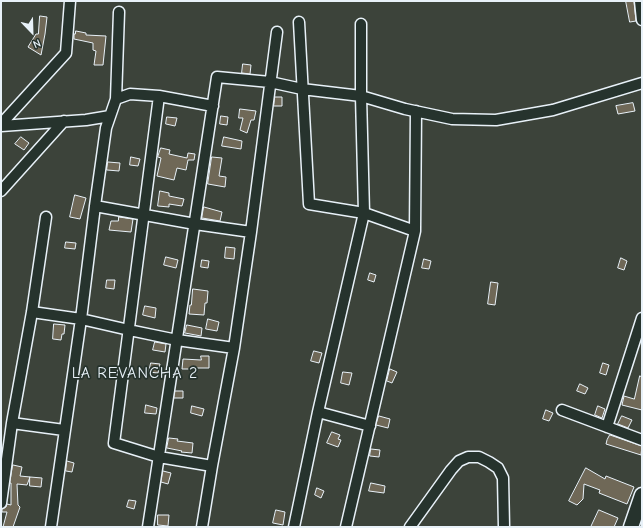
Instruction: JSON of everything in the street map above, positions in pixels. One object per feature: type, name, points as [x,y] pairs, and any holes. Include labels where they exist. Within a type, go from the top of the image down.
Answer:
[{"type":"street","points":[[1,125],[66,53],[70,1]]},
{"type":"street","points":[[640,1],[642,20]]},
{"type":"street","points":[[51,527],[81,319],[106,128],[116,98],[120,12]]},
{"type":"street","points":[[299,22],[309,204],[364,213],[415,231]]},
{"type":"street","points":[[294,527],[318,412],[364,213],[361,24]]},
{"type":"street","points":[[202,527],[234,348],[251,232],[277,32]]},
{"type":"street","points":[[148,527],[217,77],[270,82],[302,89],[361,96],[405,110],[452,119],[496,120],[553,110],[642,83]]},
{"type":"street","points":[[116,98],[130,94],[159,96],[213,106]]},
{"type":"street","points":[[159,96],[114,443],[159,457],[212,466]]},
{"type":"street","points":[[346,527],[415,231],[416,111]]},
{"type":"street","points":[[1,125],[86,120],[110,116]]},
{"type":"street","points":[[1,191],[64,121]]},
{"type":"street","points":[[95,206],[195,224],[251,232]]},
{"type":"street","points":[[1,503],[12,423],[32,312],[46,217]]},
{"type":"street","points":[[32,312],[81,319],[177,340],[234,348]]},
{"type":"street","points":[[607,427],[642,318]]},
{"type":"street","points":[[562,410],[642,440]]},
{"type":"street","points":[[318,412],[370,426]]},
{"type":"street","points":[[12,423],[64,430]]},
{"type":"street","points":[[410,527],[451,470],[459,461],[468,456],[479,457],[498,468],[503,478],[504,527]]},
{"type":"street","points":[[631,527],[639,510],[642,495]]},
{"type":"building","points":[[626,1],[634,1],[636,21],[630,22]]},
{"type":"building","points":[[40,16],[47,17],[41,55],[28,47],[36,34],[38,34]]},
{"type":"building","points":[[76,31],[86,33],[86,35],[106,36],[103,65],[94,65],[96,51],[93,50],[93,43],[74,39],[74,34]]},
{"type":"building","points":[[243,64],[251,65],[250,74],[242,73]]},
{"type":"building","points":[[275,97],[282,97],[282,106],[274,106]]},
{"type":"building","points":[[633,103],[635,111],[618,114],[616,106]]},
{"type":"building","points":[[240,109],[256,111],[254,120],[251,120],[247,133],[240,130],[243,118],[239,118]]},
{"type":"building","points":[[221,116],[228,117],[227,125],[220,124]]},
{"type":"building","points":[[167,117],[177,118],[175,126],[166,124]]},
{"type":"building","points":[[21,137],[29,143],[24,150],[15,144]]},
{"type":"building","points":[[224,137],[242,141],[241,149],[222,146]]},
{"type":"building","points":[[161,148],[170,150],[169,154],[187,158],[188,153],[195,154],[194,160],[188,160],[186,170],[177,168],[174,180],[157,176],[161,158],[158,157]]},
{"type":"building","points":[[131,157],[140,159],[138,166],[130,165]]},
{"type":"building","points":[[212,157],[222,158],[219,176],[226,177],[225,187],[208,184]]},
{"type":"building","points":[[108,162],[120,163],[119,171],[107,170]]},
{"type":"building","points":[[160,191],[169,193],[169,196],[184,199],[182,206],[169,204],[169,207],[158,206]]},
{"type":"building","points":[[75,195],[86,198],[80,219],[70,217]]},
{"type":"building","points":[[204,207],[222,212],[220,221],[202,218]]},
{"type":"building","points":[[119,217],[133,219],[131,232],[109,230],[111,221],[118,221]]},
{"type":"building","points":[[66,242],[76,243],[75,249],[65,248]]},
{"type":"building","points":[[226,247],[235,248],[234,259],[225,258]]},
{"type":"building","points":[[166,257],[178,260],[176,268],[164,265]]},
{"type":"building","points":[[621,258],[627,261],[624,270],[618,268]]},
{"type":"building","points":[[424,259],[431,261],[429,269],[422,268]]},
{"type":"building","points":[[202,260],[209,261],[208,268],[201,267]]},
{"type":"building","points":[[370,273],[376,275],[374,282],[368,280]]},
{"type":"building","points":[[107,280],[115,280],[114,289],[106,288]]},
{"type":"building","points":[[491,282],[498,283],[495,305],[488,304]]},
{"type":"building","points":[[193,289],[208,291],[204,315],[189,314]]},
{"type":"building","points":[[145,306],[156,308],[155,318],[143,315]]},
{"type":"building","points":[[208,319],[219,322],[217,331],[206,329]]},
{"type":"building","points":[[54,324],[65,325],[64,334],[62,334],[61,340],[53,339]]},
{"type":"building","points":[[187,325],[202,328],[201,336],[185,333]]},
{"type":"building","points":[[155,342],[166,344],[165,352],[153,350]]},
{"type":"building","points":[[314,351],[322,353],[319,363],[311,361]]},
{"type":"building","points":[[201,356],[209,356],[209,368],[182,369],[183,359],[201,360]]},
{"type":"building","points":[[151,363],[160,364],[158,373],[149,372]]},
{"type":"building","points":[[603,363],[609,365],[606,375],[600,373]]},
{"type":"building","points":[[390,369],[397,372],[392,383],[387,381]]},
{"type":"building","points":[[343,372],[352,373],[349,385],[341,383]]},
{"type":"building","points":[[640,376],[642,377],[642,410],[622,405],[624,396],[634,399]]},
{"type":"building","points":[[580,384],[588,388],[585,394],[577,391]]},
{"type":"building","points":[[175,391],[183,391],[183,398],[174,398]]},
{"type":"building","points":[[146,405],[157,408],[156,414],[145,413]]},
{"type":"building","points":[[192,406],[204,409],[202,416],[191,413]]},
{"type":"building","points":[[598,406],[605,409],[602,418],[595,415]]},
{"type":"building","points":[[546,410],[553,413],[549,421],[543,419]]},
{"type":"building","points":[[379,416],[390,419],[388,428],[376,425]]},
{"type":"building","points":[[622,416],[632,420],[628,428],[618,424]]},
{"type":"building","points":[[332,432],[340,435],[338,439],[341,440],[338,447],[327,443]]},
{"type":"building","points":[[610,435],[642,446],[641,455],[606,444]]},
{"type":"building","points":[[169,438],[178,439],[177,441],[193,443],[192,453],[167,448]]},
{"type":"building","points":[[371,449],[380,450],[379,457],[370,456]]},
{"type":"building","points":[[67,461],[74,463],[72,472],[66,471]]},
{"type":"building","points":[[13,465],[22,467],[20,476],[30,477],[27,485],[17,484],[18,505],[20,507],[13,527],[3,527],[7,512],[2,512],[2,509],[6,507],[7,504],[11,505],[10,483]]},
{"type":"building","points":[[586,468],[605,479],[606,476],[634,487],[627,504],[599,493],[600,490],[584,484],[583,499],[577,505],[569,501]]},
{"type":"building","points":[[163,471],[171,473],[168,484],[161,482]]},
{"type":"building","points":[[30,477],[42,478],[41,487],[30,486]]},
{"type":"building","points":[[371,483],[385,486],[384,493],[369,491]]},
{"type":"building","points":[[317,488],[324,491],[321,498],[315,495]]},
{"type":"building","points":[[129,500],[136,501],[134,509],[127,507]]},
{"type":"building","points":[[276,510],[285,512],[283,525],[273,523]]},
{"type":"building","points":[[599,510],[618,518],[614,527],[591,527]]},
{"type":"building","points":[[158,515],[169,515],[168,526],[158,525]]},
{"type":"district","name":"LA REVANCHA 2","points":[[135,373]]}]
